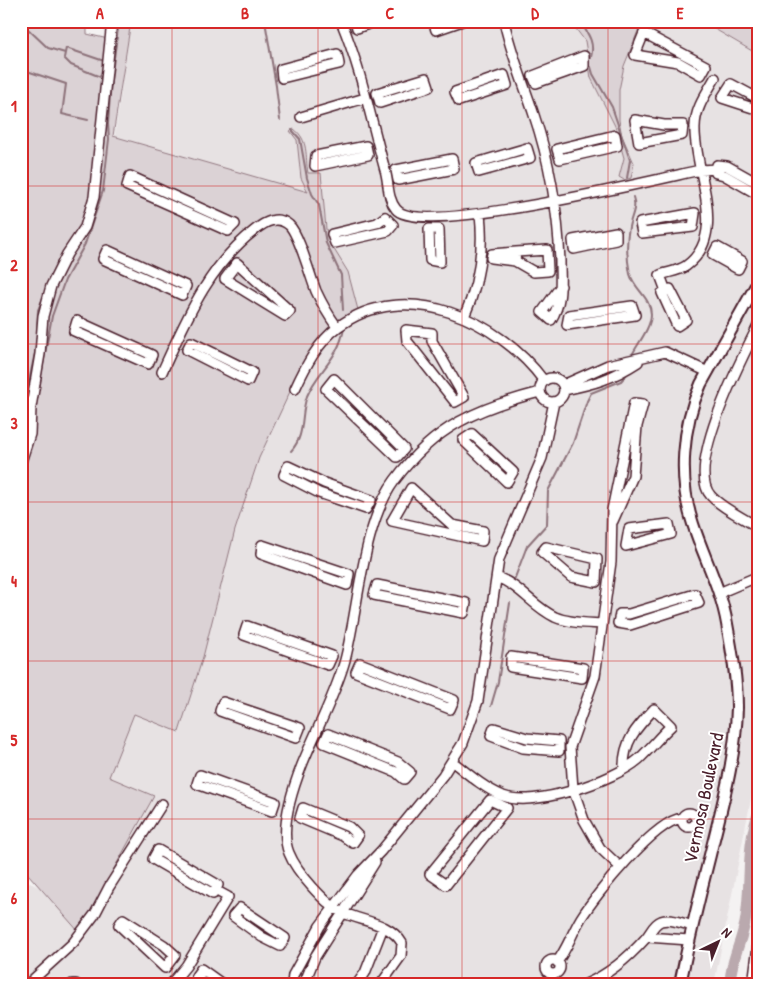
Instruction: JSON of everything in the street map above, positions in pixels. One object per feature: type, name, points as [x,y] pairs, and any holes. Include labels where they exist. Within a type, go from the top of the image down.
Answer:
[{"type":"main road","name":"Vermosa Boulevard","points":[[680,984],[692,926],[727,787],[735,735],[737,705],[734,664],[719,592],[692,524],[685,476],[685,452],[696,395],[759,280]]},
{"type":"street","points":[[21,462],[30,434],[31,406],[45,306],[56,276],[85,227],[94,197],[112,21]]},
{"type":"street","points":[[376,21],[357,28],[355,22],[342,24],[354,55],[387,176],[390,199],[397,211],[413,218],[480,214],[555,201],[700,170],[717,169]]},
{"type":"street","points":[[433,21],[436,30],[462,21]]},
{"type":"street","points":[[504,21],[520,78],[535,117],[555,201],[561,286],[560,298],[555,314],[568,321],[567,325],[635,315],[632,306],[569,315],[568,321]]},
{"type":"street","points":[[644,33],[706,66],[703,70],[701,75],[678,62],[635,55],[644,33]]},
{"type":"street","points":[[336,54],[338,60],[339,64],[282,78],[280,69],[336,54]]},
{"type":"street","points":[[338,60],[354,55]]},
{"type":"street","points":[[505,80],[520,78],[534,80],[536,83],[584,66],[584,56],[533,76],[534,80]]},
{"type":"street","points":[[703,70],[729,87]]},
{"type":"street","points":[[504,76],[505,80],[507,85],[459,101],[455,92],[504,76]]},
{"type":"street","points":[[426,78],[429,87],[380,103],[378,98],[377,93],[426,78]]},
{"type":"street","points":[[666,291],[660,275],[685,267],[703,244],[707,220],[706,198],[694,129],[699,106],[715,78]]},
{"type":"street","points":[[759,99],[731,84],[722,98],[759,110]]},
{"type":"street","points":[[301,117],[366,99],[378,98]]},
{"type":"street","points":[[635,120],[664,125],[683,125],[683,129],[682,135],[639,143],[635,120]]},
{"type":"street","points":[[683,129],[694,129]]},
{"type":"street","points":[[529,154],[559,155],[560,159],[617,146],[615,135],[557,149],[559,155]]},
{"type":"street","points":[[366,146],[367,151],[368,155],[316,166],[316,156],[366,146]]},
{"type":"street","points":[[367,151],[378,146]]},
{"type":"street","points":[[527,148],[529,154],[530,158],[478,172],[476,163],[527,148]]},
{"type":"street","points":[[452,159],[454,169],[398,180],[397,175],[396,170],[452,159]]},
{"type":"street","points":[[759,184],[727,166],[717,165],[716,173],[724,175],[759,195]]},
{"type":"street","points":[[387,176],[397,175]]},
{"type":"street","points":[[130,176],[235,224],[232,228],[228,232],[127,186],[130,176]]},
{"type":"street","points":[[389,220],[397,211]]},
{"type":"street","points":[[695,213],[694,220],[693,227],[642,233],[640,223],[695,213]]},
{"type":"street","points":[[464,317],[474,293],[480,268],[482,241],[480,214]]},
{"type":"street","points":[[385,217],[389,220],[393,224],[388,231],[335,243],[332,234],[377,223],[385,217]]},
{"type":"street","points":[[434,218],[434,229]]},
{"type":"street","points":[[150,359],[164,369],[198,297],[221,263],[244,239],[261,225],[272,220],[280,220],[290,226],[319,297],[337,327]]},
{"type":"street","points":[[694,220],[707,220]]},
{"type":"street","points":[[232,228],[244,239]]},
{"type":"street","points":[[559,244],[573,244]]},
{"type":"street","points":[[703,244],[716,251]]},
{"type":"street","points":[[107,250],[186,286],[184,290],[182,294],[103,259],[107,250]]},
{"type":"street","points":[[547,250],[548,260],[548,272],[534,272],[515,256],[547,250]]},
{"type":"street","points":[[548,260],[560,261]]},
{"type":"street","points":[[221,263],[231,271]]},
{"type":"street","points":[[237,263],[290,311],[285,316],[225,279],[231,271],[237,263]]},
{"type":"street","points":[[184,290],[198,297]]},
{"type":"street","points":[[295,389],[312,356],[337,327],[368,312],[401,305],[433,307],[464,317],[509,343],[528,361],[544,381]]},
{"type":"street","points":[[77,321],[152,355],[150,359],[148,364],[74,331],[77,321]]},
{"type":"street","points":[[759,324],[717,412],[710,438],[705,473],[706,487],[710,496],[759,528]]},
{"type":"street","points":[[406,330],[432,333],[432,341],[464,397],[460,399],[455,402],[407,341],[406,330]]},
{"type":"street","points":[[177,340],[189,346]]},
{"type":"street","points":[[191,342],[252,372],[248,381],[187,350],[189,346],[191,342]]},
{"type":"street","points":[[540,392],[547,401],[554,402],[560,399],[564,387],[608,365],[642,359],[665,352],[708,372]]},
{"type":"street","points":[[544,381],[554,378],[564,387],[596,384],[617,376],[642,359]]},
{"type":"street","points":[[334,379],[404,449],[400,453],[397,457],[326,389],[334,379]]},
{"type":"street","points":[[540,392],[544,381]]},
{"type":"street","points":[[381,984],[401,956],[402,943],[391,929],[343,913],[314,889],[296,866],[288,852],[285,834],[293,788],[344,664],[374,525],[395,480],[428,445],[469,415],[501,402],[540,392]]},
{"type":"street","points":[[460,399],[469,415]]},
{"type":"street","points":[[292,984],[294,975],[320,926],[334,906],[453,762],[462,743],[478,701],[499,559],[512,524],[542,458],[554,402]]},
{"type":"street","points":[[613,521],[624,500],[633,476],[637,426],[643,404],[634,403],[620,462],[612,510],[613,538],[610,571],[595,676],[570,747],[574,789],[584,820],[600,848],[620,867]]},
{"type":"street","points":[[458,422],[467,437]]},
{"type":"street","points":[[472,434],[513,472],[507,482],[463,440],[467,437],[472,434]]},
{"type":"street","points":[[400,453],[410,463]]},
{"type":"street","points":[[620,462],[634,468]]},
{"type":"street","points":[[288,466],[324,483],[371,500],[369,505],[366,509],[319,493],[284,476],[288,466]]},
{"type":"street","points":[[411,488],[452,525],[484,531],[482,540],[392,522],[401,504],[411,488]]},
{"type":"street","points":[[387,494],[401,504]]},
{"type":"street","points":[[369,505],[380,509]]},
{"type":"street","points":[[669,524],[672,534],[626,546],[628,537],[629,529],[669,524]]},
{"type":"street","points":[[613,538],[628,537]]},
{"type":"street","points":[[262,545],[349,574],[348,580],[347,585],[261,554],[262,545]]},
{"type":"street","points":[[546,547],[597,559],[596,570],[596,582],[572,577],[542,552],[546,547]]},
{"type":"street","points":[[596,570],[610,571]]},
{"type":"street","points":[[719,592],[759,576]]},
{"type":"street","points":[[497,577],[518,587],[555,617],[566,621],[620,618]]},
{"type":"street","points":[[348,580],[376,589]]},
{"type":"street","points":[[377,585],[466,603],[464,613],[374,594],[376,589],[377,585]]},
{"type":"street","points":[[696,594],[699,603],[630,625],[618,623],[620,618],[620,614],[629,614],[696,594]]},
{"type":"street","points":[[247,626],[332,656],[330,660],[328,665],[244,636],[247,626]]},
{"type":"street","points":[[512,657],[583,668],[583,673],[582,678],[511,667],[512,657]]},
{"type":"street","points":[[330,660],[358,667]]},
{"type":"street","points":[[360,663],[454,700],[450,709],[356,672],[358,667],[360,663]]},
{"type":"street","points":[[583,673],[595,676]]},
{"type":"street","points":[[223,702],[300,728],[298,733],[296,738],[220,711],[223,702]]},
{"type":"street","points":[[453,762],[501,799],[507,808],[446,885],[430,874],[490,800],[501,799],[530,800],[548,797],[624,769],[638,759],[670,726],[654,709],[638,726],[627,742],[624,769]]},
{"type":"street","points":[[494,728],[527,738],[559,741],[559,747],[559,751],[523,748],[491,736],[494,728]]},
{"type":"street","points":[[298,733],[326,739]]},
{"type":"street","points":[[328,734],[398,762],[410,772],[404,779],[396,772],[324,743],[326,739],[328,734]]},
{"type":"street","points":[[559,747],[570,747]]},
{"type":"street","points":[[200,775],[275,802],[274,807],[272,811],[197,784],[200,775]]},
{"type":"street","points":[[28,984],[74,944],[95,914],[162,804]]},
{"type":"street","points":[[274,807],[301,813]]},
{"type":"street","points":[[303,808],[349,827],[358,836],[353,843],[343,836],[300,818],[301,813],[303,808]]},
{"type":"street","points":[[557,962],[580,920],[620,867],[663,826],[674,819],[682,818]]},
{"type":"street","points":[[158,850],[218,885],[215,890],[213,894],[153,859],[158,850]]},
{"type":"street","points":[[304,984],[315,957],[381,851]]},
{"type":"street","points":[[171,984],[184,968],[228,896],[215,890]]},
{"type":"street","points":[[224,904],[237,912]]},
{"type":"street","points":[[240,908],[285,938],[280,946],[262,937],[233,916],[237,912],[240,908]]},
{"type":"street","points":[[122,919],[164,945],[175,955],[170,961],[165,968],[119,925],[122,919]]},
{"type":"street","points":[[586,984],[606,975],[647,937],[653,927],[660,921],[671,920],[692,926]]},
{"type":"street","points":[[357,984],[365,973],[383,927]]},
{"type":"street","points":[[647,937],[689,940]]},
{"type":"street","points":[[753,983],[759,938]]},
{"type":"street","points":[[170,961],[198,972],[201,969],[222,984]]},
{"type":"street","points":[[198,972],[196,976],[205,984]]},
{"type":"shaded area","points":[[21,21],[87,21],[87,34],[108,39],[88,214],[55,274],[31,382],[21,377]]},
{"type":"shaded area","points":[[115,21],[131,21],[113,136],[308,192],[301,178],[297,140],[290,131],[294,129],[302,138],[306,149],[308,173],[321,173],[326,229],[332,246],[348,272],[358,310],[331,327],[308,353],[259,458],[235,530],[203,657],[179,732],[134,714],[109,777],[154,796],[79,932],[21,866],[21,792],[24,782],[21,781],[21,467],[30,445],[50,298],[93,207]]},
{"type":"shaded area","points":[[131,21],[570,21],[585,41],[591,78],[615,126],[624,158],[619,177],[627,149],[619,120],[619,90],[624,66],[642,21],[701,21],[759,55],[759,788],[754,784],[714,984],[21,984],[21,878],[38,887],[21,866],[21,792]]},
{"type":"shaded area","points":[[570,21],[642,21],[624,66],[619,90],[619,120],[622,136],[634,163],[631,178],[624,180],[619,177],[624,158],[615,126],[591,78],[585,41]]},
{"type":"shaded area","points":[[701,21],[759,21],[759,55]]},
{"type":"shaded area","points":[[21,401],[29,402],[25,442],[21,456]]},
{"type":"waterway","points":[[39,386],[52,316],[65,280],[85,244],[103,191],[109,139],[108,124],[111,80],[119,21]]},
{"type":"waterway","points":[[265,21],[280,120]]},
{"type":"waterway","points":[[580,21],[591,42],[591,57]]},
{"type":"waterway","points":[[21,26],[28,29],[48,48],[65,53],[66,48],[104,61]]},
{"type":"waterway","points":[[65,53],[64,58],[71,65],[103,78]]},
{"type":"waterway","points":[[591,67],[612,107],[630,160],[627,178]]},
{"type":"waterway","points":[[21,69],[66,84],[62,114],[88,120]]},
{"type":"waterway","points":[[292,130],[300,139],[307,178],[312,194],[319,205],[326,243],[341,275],[343,310]]},
{"type":"waterway","points":[[632,355],[647,330],[651,314],[648,303],[632,279],[629,268],[627,239],[634,209],[633,197]]},
{"type":"waterway","points":[[37,331],[38,310],[45,293]]},
{"type":"waterway","points":[[291,451],[296,445],[301,432],[307,396],[338,348],[344,328]]},
{"type":"waterway","points":[[24,440],[28,386],[36,348]]},
{"type":"waterway","points":[[513,583],[527,546],[547,524],[548,491],[573,443],[591,393],[621,381],[627,374]]},
{"type":"waterway","points":[[21,473],[34,433]]},
{"type":"waterway","points":[[491,706],[498,682],[510,603]]},
{"type":"waterway","points":[[21,667],[23,753],[21,772]]},
{"type":"waterway","points":[[730,984],[730,976],[745,923],[750,853],[759,812]]}]
